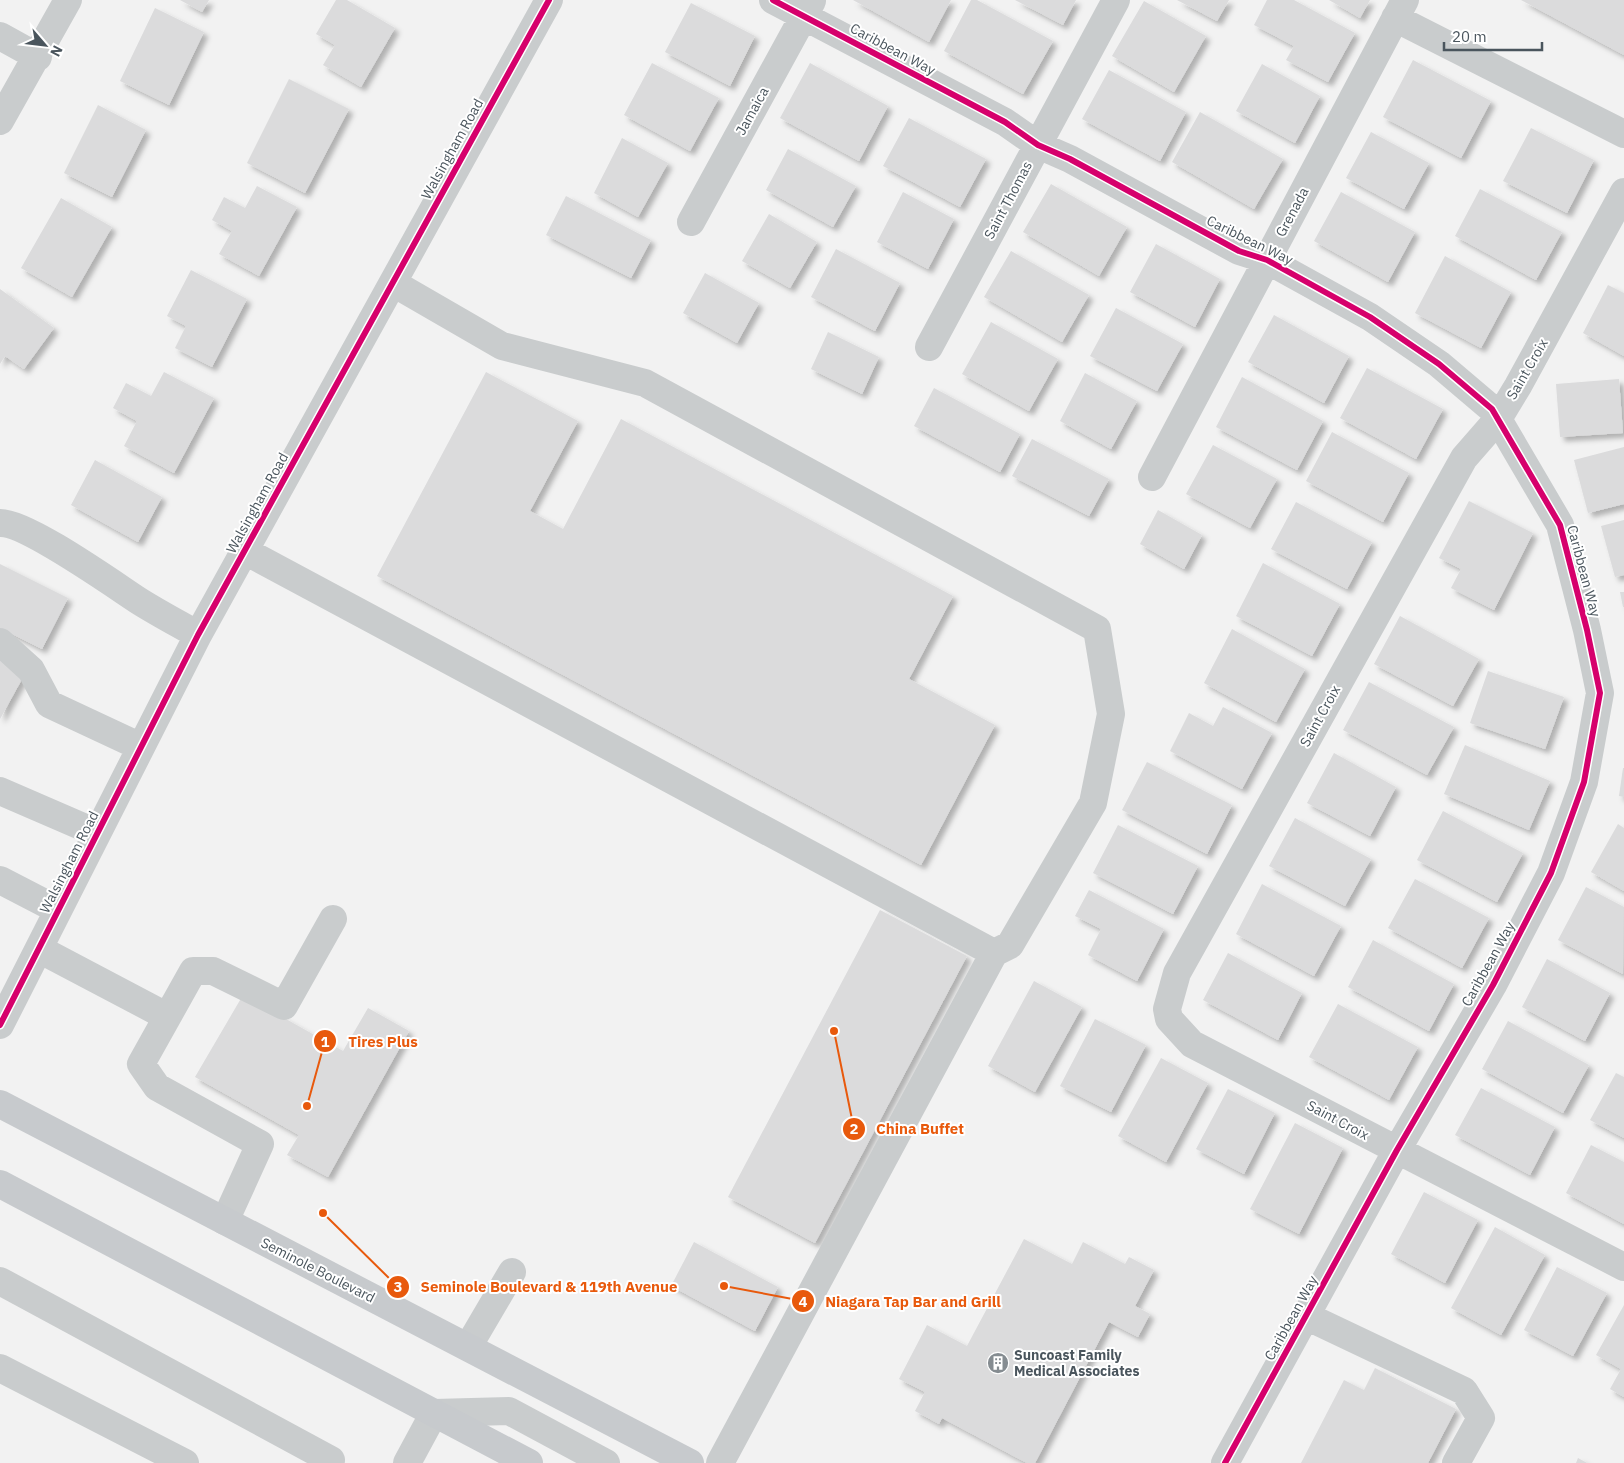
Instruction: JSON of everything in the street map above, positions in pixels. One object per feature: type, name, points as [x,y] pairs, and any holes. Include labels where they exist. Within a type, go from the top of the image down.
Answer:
[{"type":"main road","name":"Seminole Boulevard","points":[[0,1104],[690,1463]]},
{"type":"main road","points":[[0,1184],[529,1463]]},
{"type":"street","points":[[0,121],[38,57],[68,0]]},
{"type":"street","name":"Walsingham Road","points":[[0,1025],[198,635],[548,0]]},
{"type":"street","name":"Caribbean Way","points":[[774,0],[808,8],[1005,122],[1038,144],[1070,159],[1239,251],[1267,260],[1370,317],[1439,364],[1492,409],[1560,525],[1587,630],[1600,694],[1584,782],[1551,873],[1493,984],[1397,1150],[1225,1463]]},
{"type":"street","name":"Saint Thomas","points":[[929,347],[1116,0]]},
{"type":"street","name":"Jamaica","points":[[691,222],[808,8]]},
{"type":"street","points":[[1400,9],[1624,134]]},
{"type":"street","name":"Grenada","points":[[1152,477],[1400,9]]},
{"type":"street","points":[[0,36],[38,57]]},
{"type":"street","name":"Saint Croix","points":[[1624,192],[1518,386],[1498,419],[1464,458],[1177,973],[1168,1009],[1169,1019],[1192,1044],[1624,1267]]},
{"type":"street","points":[[393,283],[502,346],[645,383],[1097,629],[1111,714],[1092,803],[1010,945],[994,953],[720,1463]]},
{"type":"street","points":[[0,523],[6,523],[36,536],[142,603],[198,635]]},
{"type":"street","points":[[245,551],[994,953]]},
{"type":"street","points":[[0,642],[31,670],[49,704],[141,747]]},
{"type":"street","points":[[0,790],[97,834]]},
{"type":"street","points":[[0,880],[58,910]]},
{"type":"street","points":[[225,1221],[260,1144],[157,1087],[141,1064],[166,1016],[193,971],[213,971],[284,1006],[333,920]]},
{"type":"street","points":[[39,949],[166,1016]]},
{"type":"street","points":[[468,1347],[512,1272]]},
{"type":"street","points":[[0,1281],[331,1460],[330,1463]]},
{"type":"street","points":[[1306,1316],[1464,1391],[1481,1418],[1456,1463]]},
{"type":"street","points":[[0,1368],[186,1463]]},
{"type":"street","points":[[407,1463],[434,1413],[509,1411],[606,1463]]},
{"type":"building","points":[[180,0],[209,0],[202,12]]},
{"type":"building","points":[[336,0],[347,0],[395,28],[361,87],[323,65],[335,45],[316,34]]},
{"type":"building","points":[[853,0],[951,0],[929,42]]},
{"type":"building","points":[[971,0],[977,0],[1053,41],[1023,94],[944,51]]},
{"type":"building","points":[[1015,0],[1076,0],[1063,25]]},
{"type":"building","points":[[1177,0],[1229,0],[1217,21]]},
{"type":"building","points":[[1267,0],[1294,0],[1355,33],[1328,82],[1286,60],[1294,46],[1254,25]]},
{"type":"building","points":[[1329,0],[1370,0],[1360,18]]},
{"type":"building","points":[[1521,0],[1624,0],[1624,55]]},
{"type":"building","points":[[1144,1],[1206,36],[1174,92],[1112,56]]},
{"type":"building","points":[[691,3],[755,36],[730,86],[665,52]]},
{"type":"building","points":[[155,8],[204,32],[169,105],[120,81]]},
{"type":"building","points":[[1413,60],[1491,101],[1461,158],[1383,117]]},
{"type":"building","points":[[652,63],[719,98],[690,151],[624,115]]},
{"type":"building","points":[[810,63],[888,106],[859,161],[780,118]]},
{"type":"building","points":[[1262,64],[1320,96],[1295,143],[1236,111]]},
{"type":"building","points":[[1109,70],[1186,112],[1160,161],[1082,119]]},
{"type":"building","points":[[289,79],[349,109],[305,193],[247,163]]},
{"type":"building","points":[[98,105],[146,130],[112,197],[64,173]]},
{"type":"building","points":[[1200,112],[1283,159],[1254,209],[1172,162]]},
{"type":"building","points":[[909,118],[986,159],[960,207],[883,166]]},
{"type":"building","points":[[1531,128],[1594,160],[1567,213],[1503,181]]},
{"type":"building","points":[[1371,132],[1429,163],[1404,209],[1346,178]]},
{"type":"building","points":[[622,138],[668,163],[638,217],[594,193]]},
{"type":"building","points":[[788,149],[856,186],[833,227],[766,190]]},
{"type":"building","points":[[1051,184],[1127,227],[1099,276],[1023,232]]},
{"type":"building","points":[[257,186],[297,207],[259,276],[219,254],[232,231],[212,220],[224,197],[245,208]]},
{"type":"building","points":[[1480,189],[1562,232],[1536,280],[1455,236]]},
{"type":"building","points":[[903,192],[954,219],[928,269],[877,242]]},
{"type":"building","points":[[1341,192],[1415,232],[1388,282],[1314,241]]},
{"type":"building","points":[[566,196],[651,240],[631,278],[546,235]]},
{"type":"building","points":[[61,198],[112,227],[72,297],[21,268]]},
{"type":"building","points":[[769,214],[817,242],[790,288],[742,261]]},
{"type":"building","points":[[1156,244],[1220,279],[1195,327],[1130,292]]},
{"type":"building","points":[[836,249],[900,283],[875,331],[811,297]]},
{"type":"building","points":[[1011,251],[1089,295],[1062,342],[984,297]]},
{"type":"building","points":[[1445,256],[1511,292],[1481,348],[1415,313]]},
{"type":"building","points":[[191,270],[247,299],[212,367],[175,348],[186,326],[167,316]]},
{"type":"building","points":[[705,273],[759,303],[737,343],[683,313]]},
{"type":"building","points":[[1608,285],[1624,293],[1624,356],[1583,333]]},
{"type":"building","points":[[0,289],[54,328],[24,369],[5,356],[0,364]]},
{"type":"building","points":[[1116,308],[1183,344],[1157,391],[1090,356]]},
{"type":"building","points":[[1274,315],[1349,356],[1324,403],[1248,362]]},
{"type":"building","points":[[991,322],[1058,359],[1029,411],[962,374]]},
{"type":"building","points":[[828,332],[879,357],[862,394],[811,369]]},
{"type":"building","points":[[1367,368],[1443,409],[1416,459],[1340,418]]},
{"type":"building","points":[[164,372],[214,398],[174,473],[124,446],[137,421],[113,408],[126,383],[151,396]]},
{"type":"building","points":[[486,372],[578,421],[530,511],[563,529],[621,419],[953,596],[909,679],[995,725],[921,865],[377,576]]},
{"type":"building","points":[[1085,373],[1137,401],[1111,449],[1060,421]]},
{"type":"building","points":[[1242,377],[1323,421],[1297,470],[1216,427]]},
{"type":"building","points":[[1619,379],[1623,433],[1560,437],[1556,384]]},
{"type":"building","points":[[934,388],[1020,434],[1000,472],[914,426]]},
{"type":"building","points":[[1332,432],[1409,473],[1383,522],[1306,481]]},
{"type":"building","points":[[1032,439],[1109,479],[1089,516],[1012,476]]},
{"type":"building","points":[[1213,445],[1277,479],[1250,528],[1186,494]]},
{"type":"building","points":[[1624,447],[1624,504],[1588,513],[1574,460]]},
{"type":"building","points":[[95,460],[162,497],[138,542],[71,505]]},
{"type":"building","points":[[1469,501],[1533,533],[1494,610],[1451,588],[1461,569],[1439,558]]},
{"type":"building","points":[[1296,502],[1372,542],[1347,589],[1271,549]]},
{"type":"building","points":[[1158,510],[1202,535],[1184,569],[1140,544]]},
{"type":"building","points":[[1624,520],[1624,575],[1615,577],[1601,526]]},
{"type":"building","points":[[1263,563],[1340,604],[1312,656],[1236,616]]},
{"type":"building","points":[[0,564],[68,598],[42,649],[0,628]]},
{"type":"building","points":[[1620,592],[1624,592],[1624,607],[1623,607]]},
{"type":"building","points":[[1400,616],[1479,659],[1453,706],[1374,664]]},
{"type":"building","points":[[1232,629],[1305,669],[1276,722],[1204,683]]},
{"type":"building","points":[[0,656],[27,670],[0,719]]},
{"type":"building","points":[[1488,671],[1564,697],[1545,749],[1470,723]]},
{"type":"building","points":[[1369,682],[1454,727],[1427,775],[1343,730]]},
{"type":"building","points":[[1223,707],[1272,733],[1242,789],[1170,751],[1189,713],[1213,726]]},
{"type":"building","points":[[1465,745],[1550,781],[1529,830],[1444,794]]},
{"type":"building","points":[[1334,753],[1396,787],[1370,836],[1307,803]]},
{"type":"building","points":[[1147,762],[1232,805],[1207,854],[1122,810]]},
{"type":"building","points":[[1624,768],[1624,797],[1619,796]]},
{"type":"building","points":[[1443,811],[1523,853],[1497,902],[1417,860]]},
{"type":"building","points":[[1295,818],[1371,859],[1345,906],[1269,866]]},
{"type":"building","points":[[1618,824],[1624,828],[1624,891],[1591,872]]},
{"type":"building","points":[[1118,825],[1198,866],[1173,914],[1093,873]]},
{"type":"building","points":[[1415,879],[1489,918],[1462,968],[1388,928]]},
{"type":"building","points":[[1262,884],[1341,926],[1314,976],[1236,934]]},
{"type":"building","points":[[1586,887],[1624,907],[1623,974],[1558,940]]},
{"type":"building","points":[[1089,890],[1164,929],[1137,981],[1088,955],[1101,929],[1075,916]]},
{"type":"building","points":[[880,910],[967,956],[815,1243],[728,1197]]},
{"type":"building","points":[[1373,940],[1454,984],[1429,1031],[1348,987]]},
{"type":"building","points":[[1228,953],[1302,993],[1278,1040],[1203,1000]]},
{"type":"building","points":[[1547,959],[1610,993],[1585,1041],[1522,1007]]},
{"type":"building","points":[[1034,981],[1082,1007],[1035,1092],[988,1066]]},
{"type":"building","points":[[243,995],[343,1051],[368,1008],[409,1031],[328,1177],[287,1155],[299,1135],[195,1077]]},
{"type":"building","points":[[1338,1004],[1418,1047],[1389,1100],[1309,1057]]},
{"type":"building","points":[[1095,1019],[1146,1045],[1111,1112],[1060,1086]]},
{"type":"building","points":[[1508,1021],[1589,1065],[1563,1113],[1482,1069]]},
{"type":"building","points":[[1161,1058],[1208,1083],[1166,1162],[1118,1136]]},
{"type":"building","points":[[1616,1073],[1624,1077],[1624,1138],[1590,1120]]},
{"type":"building","points":[[1481,1088],[1555,1127],[1530,1175],[1455,1135]]},
{"type":"building","points":[[1228,1089],[1275,1113],[1244,1174],[1196,1149]]},
{"type":"building","points":[[1295,1123],[1343,1148],[1299,1234],[1250,1209]]},
{"type":"building","points":[[1591,1145],[1624,1162],[1624,1224],[1566,1193]]},
{"type":"building","points":[[1424,1192],[1478,1220],[1445,1283],[1391,1254]]},
{"type":"building","points":[[1495,1227],[1545,1255],[1501,1335],[1451,1308]]},
{"type":"building","name":"Suncoast Family Medical Associates","points":[[1024,1239],[1072,1264],[1083,1242],[1125,1264],[1129,1257],[1154,1270],[1135,1306],[1150,1314],[1138,1337],[1109,1322],[1035,1463],[1027,1463],[942,1418],[939,1424],[915,1411],[925,1392],[899,1379],[927,1325],[967,1346]]},
{"type":"building","points":[[694,1242],[778,1287],[755,1331],[671,1286]]},
{"type":"building","points":[[1557,1267],[1607,1293],[1573,1356],[1524,1330]]},
{"type":"building","points":[[1624,1305],[1624,1397],[1610,1389],[1621,1369],[1596,1355]]},
{"type":"building","points":[[1375,1368],[1456,1409],[1428,1463],[1301,1463],[1344,1380],[1364,1390]]},
{"type":"building","points":[[1578,1458],[1587,1463],[1576,1463]]},
{"type":"cycle path","points":[[0,1025],[198,635],[549,0]]},
{"type":"cycle path","points":[[773,0],[1005,122],[1038,145],[1070,159],[1239,251],[1267,260],[1370,317],[1439,364],[1492,409],[1560,525],[1587,630],[1600,693],[1584,782],[1551,873],[1493,985],[1397,1150],[1225,1463]]},
{"type":"place","name":"China Buffet","points":[[834,1031]]},
{"type":"place","name":"Tires Plus","points":[[307,1106]]},
{"type":"place","name":"Seminole Boulevard & 119th Avenue","points":[[323,1213]]},
{"type":"place","name":"Niagara Tap Bar and Grill","points":[[724,1286]]},
{"type":"place","name":"Suncoast Family Medical Associates","points":[[998,1363]]}]
